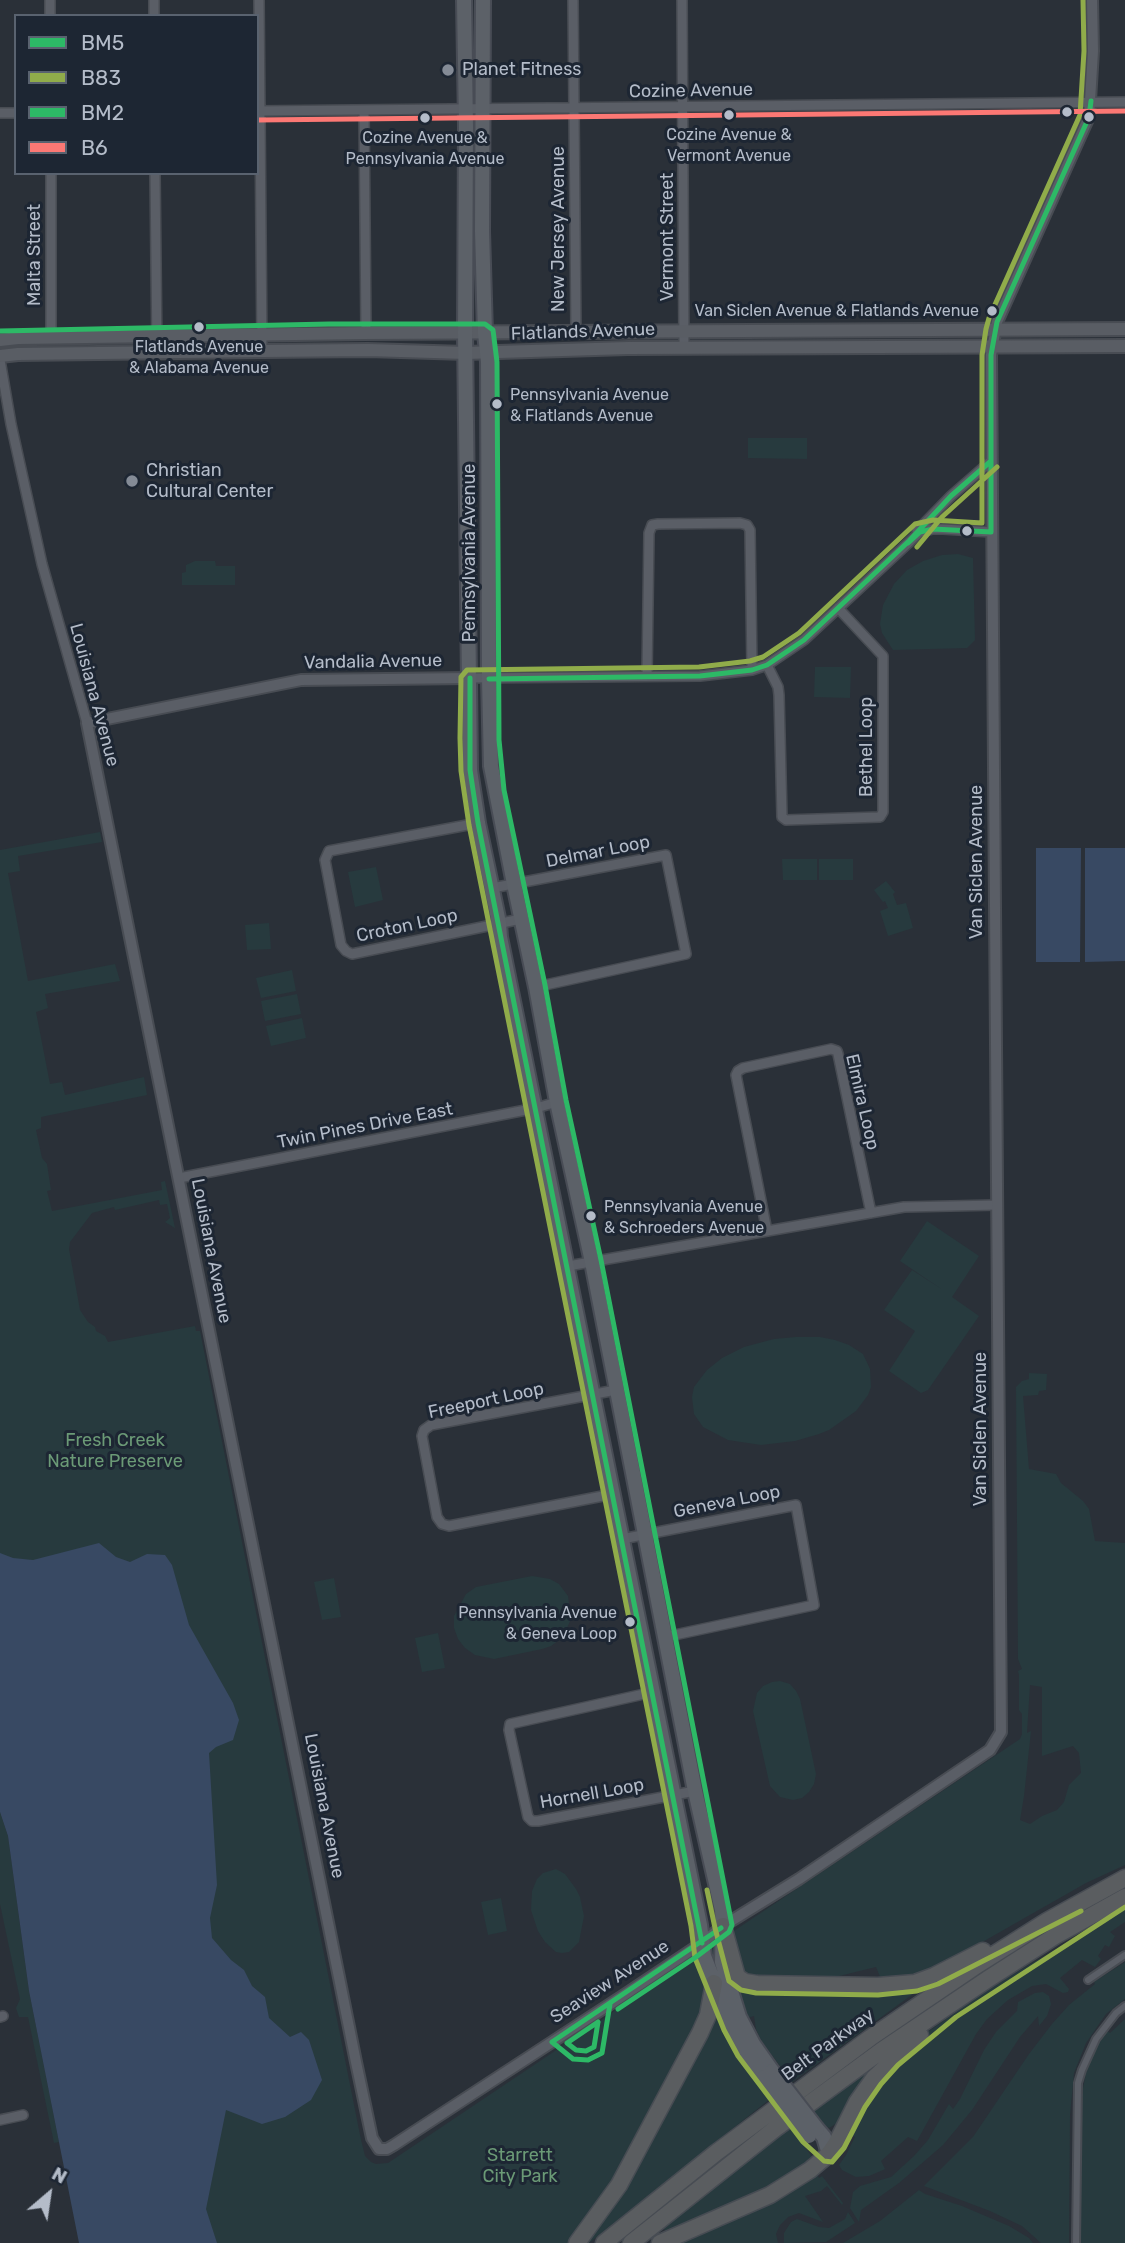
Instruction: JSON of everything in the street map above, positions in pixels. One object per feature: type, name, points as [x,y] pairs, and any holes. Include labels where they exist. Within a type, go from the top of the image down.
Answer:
[{"type":"highway","points":[[723,1926],[737,1977],[745,1982],[894,1985],[915,1983],[934,1976],[1123,1889]]},
{"type":"highway","points":[[660,2243],[770,2196],[792,2183],[829,2154],[857,2102],[892,2059],[951,2010],[1123,1889]]},
{"type":"highway","name":"Belt Parkway","points":[[604,2243],[717,2152],[870,2038],[1047,1921],[1123,1889]]},
{"type":"highway","name":"Belt Parkway","points":[[631,2243],[776,2128],[881,2051],[1123,1889]]},
{"type":"highway","points":[[577,2243],[619,2185],[700,2033],[708,2015],[714,1983]]},
{"type":"main road","name":"Pennsylvania Avenue","points":[[464,0],[470,770],[478,823],[702,1943],[714,1983],[732,2027],[746,2052],[768,2074],[829,2154]]},
{"type":"main road","name":"Pennsylvania Avenue","points":[[483,0],[491,766],[723,1926],[722,1962],[739,2017],[768,2074]]},
{"type":"main road","name":"Flatlands Avenue","points":[[0,340],[366,332],[1125,329]]},
{"type":"main road","name":"Flatlands Avenue","points":[[0,358],[18,354],[262,351],[466,353],[684,348],[1125,346]]},
{"type":"street","points":[[259,0],[262,351]]},
{"type":"street","name":"New Jersey Avenue","points":[[573,0],[576,332]]},
{"type":"street","name":"Vermont Street","points":[[682,0],[684,348]]},
{"type":"street","name":"Van Siclen Avenue","points":[[996,1743],[1001,1732],[991,532],[992,346],[997,322],[1088,117],[1093,51],[1092,0]]},
{"type":"street","name":"Cozine Avenue","points":[[259,111],[1125,102]]},
{"type":"street","points":[[364,110],[366,332]]},
{"type":"street","name":"Malta Street","points":[[51,175],[51,337]]},
{"type":"street","points":[[155,175],[157,353]]},
{"type":"street","name":"Louisiana Avenue","points":[[0,358],[11,424],[41,560],[87,723],[372,2137],[374,2145],[379,2149]]},
{"type":"street","name":"Vandalia Avenue","points":[[87,723],[301,680],[700,676],[752,670],[766,665],[804,640],[991,461]]},
{"type":"street","points":[[647,676],[649,533],[652,525],[658,524],[747,525],[750,530],[752,670]]},
{"type":"street","name":"Vandalia Avenue","points":[[909,541],[920,533],[933,529],[991,532]]},
{"type":"street","name":"Bethel Loop","points":[[766,665],[778,687],[779,695],[782,817],[786,820],[880,817],[883,812],[883,656],[838,608]]},
{"type":"street","name":"Croton Loop","points":[[478,823],[328,851],[325,860],[341,945],[352,954],[521,919]]},
{"type":"street","name":"Delmar Loop","points":[[492,888],[666,855],[686,954],[536,987]]},
{"type":"street","name":"Elmira Loop","points":[[767,1231],[736,1075],[738,1070],[743,1068],[831,1049],[838,1054],[870,1213]]},
{"type":"street","name":"Twin Pines Drive East","points":[[179,1178],[557,1102]]},
{"type":"street","points":[[568,1266],[904,1207],[998,1205]]},
{"type":"street","name":"Freeport Loop","points":[[613,1493],[449,1526],[442,1524],[437,1517],[422,1436],[424,1430],[431,1425],[616,1390]]},
{"type":"street","name":"Geneva Loop","points":[[622,1539],[796,1505],[814,1605],[665,1637]]},
{"type":"street","name":"Hornell Loop","points":[[653,1692],[510,1724],[509,1730],[528,1817],[532,1821],[695,1791]]},
{"type":"street","name":"Seaview Avenue","points":[[379,2149],[394,2145],[702,1943],[723,1926],[799,1879],[990,1751],[996,1743]]},
{"type":"street","points":[[1088,1980],[1125,1955]]},
{"type":"street","points":[[1076,2243],[1078,2083],[1096,2039],[1125,2006]]},
{"type":"street","points":[[0,2120],[23,2115]]},
{"type":"green space","points":[[748,438],[807,438],[807,459],[748,458]]},
{"type":"green space","points":[[958,554],[973,558],[975,640],[967,648],[893,650],[882,633],[880,624],[883,605],[894,584],[907,570],[923,561],[942,555]]},
{"type":"green space","points":[[195,561],[215,561],[216,566],[235,566],[235,585],[182,585],[182,573],[186,572],[186,565]]},
{"type":"green space","points":[[815,667],[851,667],[850,698],[814,697]]},
{"type":"green space","points":[[100,832],[102,842],[18,856],[20,871],[8,873],[28,981],[115,964],[120,981],[45,994],[48,1008],[36,1012],[50,1084],[62,1082],[65,1095],[144,1077],[147,1095],[41,1117],[41,1128],[36,1130],[42,1158],[47,1164],[51,1190],[47,1191],[52,1211],[162,1190],[161,1182],[165,1181],[175,1228],[165,1222],[170,1218],[167,1204],[160,1205],[159,1200],[92,1213],[70,1242],[80,1310],[108,1342],[195,1326],[196,1331],[200,1331],[361,2140],[365,2156],[371,2162],[388,2163],[1020,1739],[1022,1714],[1019,1710],[1018,1671],[1022,1669],[1018,1659],[1016,1387],[1029,1379],[1029,1373],[1047,1374],[1046,1390],[1039,1391],[1038,1395],[1023,1396],[1029,1469],[1056,1474],[1061,1483],[1083,1501],[1089,1509],[1095,1541],[1125,1543],[1125,1865],[1086,1883],[935,1969],[881,1979],[876,1967],[835,1977],[747,1975],[700,2007],[702,2013],[656,2097],[620,2175],[571,2243],[205,2243],[199,2221],[223,1972],[64,1562],[0,1558],[0,850]],"holes":[[[1030,1685],[1042,1687],[1042,1756],[1073,1746],[1079,1753],[1081,1773],[1069,1785],[1064,1802],[1057,1810],[1030,1824],[1020,1820],[1031,1731],[1027,1733]]]},
{"type":"green space","points":[[782,859],[817,859],[817,880],[783,880]]},
{"type":"green space","points":[[819,859],[853,859],[853,880],[819,880]]},
{"type":"green space","points":[[376,867],[383,900],[355,907],[348,872]]},
{"type":"green space","points":[[886,881],[895,892],[893,894],[897,905],[906,903],[913,928],[888,936],[880,911],[888,908],[874,890]]},
{"type":"green space","points":[[269,923],[271,949],[247,950],[245,925]]},
{"type":"green space","points":[[292,970],[296,991],[261,998],[256,978]]},
{"type":"green space","points":[[297,994],[301,1014],[265,1021],[261,1001]]},
{"type":"green space","points":[[302,1018],[306,1038],[271,1046],[266,1026]]},
{"type":"green space","points":[[927,1221],[979,1256],[952,1297],[979,1316],[928,1390],[921,1393],[889,1371],[915,1331],[884,1310],[912,1270],[943,1290],[900,1261]]},
{"type":"green space","points":[[796,1337],[835,1340],[863,1354],[870,1369],[871,1387],[856,1411],[819,1434],[795,1441],[761,1445],[728,1440],[703,1427],[694,1414],[692,1397],[694,1387],[707,1370],[722,1358],[744,1347],[774,1339]]},
{"type":"green space","points":[[532,1576],[550,1579],[559,1584],[568,1596],[571,1619],[563,1637],[542,1649],[494,1659],[475,1655],[465,1648],[454,1628],[454,1616],[466,1594],[476,1587]]},
{"type":"green space","points":[[334,1578],[341,1617],[322,1620],[314,1582]]},
{"type":"green space","points":[[438,1633],[445,1668],[422,1672],[415,1638]]},
{"type":"green space","points":[[780,1681],[790,1684],[800,1699],[816,1774],[809,1792],[802,1798],[793,1800],[780,1797],[770,1786],[753,1711],[757,1693],[763,1686]]},
{"type":"green space","points":[[0,1812],[8,1836],[29,1991],[59,2142],[54,2143],[28,2017],[19,2017],[16,2008],[20,1999],[0,1904]]},
{"type":"green space","points":[[556,1869],[565,1874],[576,1889],[584,1916],[579,1942],[569,1952],[562,1953],[556,1952],[545,1942],[531,1910],[532,1891],[537,1879],[543,1873]]},
{"type":"green space","points":[[501,1898],[507,1931],[488,1935],[481,1902]]},
{"type":"green space","points":[[1125,1909],[1125,1922],[1110,1932],[1115,1936],[1109,1947],[1105,1945],[1098,1956],[1101,1959],[1095,1967],[1082,1960],[1060,1978],[1069,1989],[1068,1992],[1063,1993],[1046,1984],[1032,1986],[1008,2000],[987,2019],[917,2141],[908,2137],[881,2161],[885,2169],[869,2176],[856,2177],[842,2170],[839,2165],[855,2137],[847,2133],[857,2111],[899,2057],[929,2031],[970,2002]]},
{"type":"green space","points":[[1125,1962],[1125,1999],[1106,2014],[1086,2043],[1074,2073],[1070,2115],[1069,2243],[1041,2243],[1022,2226],[924,2186],[973,2137],[1029,2054],[1069,2005],[1095,1984],[1094,1982]]},
{"type":"green space","points":[[739,1988],[907,1988],[913,1994],[792,2082],[762,2042],[754,2016],[747,2018],[738,1993]]},
{"type":"green space","points":[[1043,1992],[1049,1996],[1051,2004],[1047,2016],[1039,2026],[1038,2016],[1020,2037],[972,2110],[943,2145],[899,2183],[861,2210],[859,2222],[850,2208],[853,2192],[860,2186],[891,2177],[914,2156],[928,2140],[949,2104],[953,2109],[960,2099],[984,2050],[996,2032],[1017,2011],[1018,2002]]},
{"type":"green space","points":[[717,2019],[742,2061],[770,2099],[589,2243],[581,2243],[713,2020]]},
{"type":"green space","points":[[1125,2019],[1125,2243],[1081,2243],[1081,2098],[1087,2068],[1097,2044],[1106,2030],[1110,2033]]},
{"type":"green space","points":[[878,2060],[880,2063],[840,2124],[829,2128],[824,2125],[811,2108]]},
{"type":"green space","points":[[790,2125],[812,2157],[809,2159],[811,2162],[749,2198],[666,2231],[663,2228],[696,2198],[751,2154],[760,2151]]},
{"type":"green space","points":[[816,2172],[843,2203],[842,2205],[827,2186],[805,2196],[823,2222],[799,2213],[788,2217],[776,2234],[778,2243],[670,2243]]},
{"type":"green space","points":[[919,2190],[1009,2226],[1033,2243],[843,2243],[880,2221]]},
{"type":"green space","points":[[848,2212],[855,2223],[826,2242],[784,2243],[784,2233],[791,2222],[797,2219],[829,2228],[845,2219]]},
{"type":"water","points":[[1036,848],[1081,848],[1080,962],[1036,962]]},
{"type":"water","points":[[1085,848],[1125,848],[1125,961],[1085,962]]},
{"type":"water","points":[[99,1543],[116,1557],[130,1562],[147,1554],[165,1555],[172,1565],[189,1625],[233,1703],[239,1720],[233,1740],[209,1753],[217,1885],[210,1918],[212,1938],[231,1960],[244,1970],[252,1986],[265,1997],[269,2018],[290,2037],[301,2032],[309,2040],[322,2080],[311,2100],[285,2117],[262,2124],[226,2110],[206,2209],[217,2243],[79,2243],[29,1991],[8,1836],[0,1812],[0,1553],[13,1558],[33,1560]]},
{"type":"transit line","name":"B83","points":[[1083,0],[1084,51],[1080,115],[986,329],[982,355],[982,523],[933,520],[915,524],[799,633],[763,657],[750,661],[699,667],[467,670],[461,677],[460,738],[461,771],[469,825],[691,1926],[695,1958],[724,2030],[738,2056],[803,2142],[824,2161],[832,2162],[844,2148],[865,2107],[898,2065],[956,2017],[1125,1907]]},
{"type":"transit line","name":"BM5","points":[[991,532],[991,355],[997,322],[1089,117],[1091,101]]},
{"type":"transit line","name":"B6","points":[[259,120],[1125,111]]},
{"type":"transit line","name":"BM2","points":[[0,331],[329,324],[485,324],[493,330],[497,362],[499,740],[504,790],[601,1260],[732,1925],[729,1932],[696,1957],[618,2009]]},
{"type":"transit line","name":"BM5","points":[[489,679],[700,676],[752,670],[767,665],[804,640],[909,541],[951,496],[991,461]]},
{"type":"transit line","name":"B83","points":[[917,547],[942,517],[997,467]]},
{"type":"transit line","name":"BM5","points":[[908,543],[920,532],[933,529],[991,532]]},
{"type":"transit line","name":"BM5","points":[[470,678],[470,770],[478,823],[702,1943]]},
{"type":"transit line","name":"B83","points":[[707,1890],[729,1981],[741,1990],[756,1993],[878,1995],[917,1991],[938,1984],[1081,1911]]},
{"type":"transit line","name":"BM5","points":[[552,2042],[721,1928]]},
{"type":"transit line","name":"BM5","points":[[552,2042],[573,2059],[588,2060],[602,2053],[610,2004]]},
{"type":"transit line","name":"BM2","points":[[598,2022],[594,2047],[586,2051],[576,2050],[567,2043],[598,2022]]},
{"type":"place","name":"Planet Fitness","points":[[448,70]]},
{"type":"place","name":"Cozine Avenue & Vermont Avenue","points":[[729,115]]},
{"type":"place","name":"Cozine Avenue & Pennsylvania Avenue","points":[[425,118]]},
{"type":"place","name":"Van Siclen Avenue & Flatlands Avenue","points":[[992,311]]},
{"type":"place","name":"Flatlands Avenue & Alabama Avenue","points":[[199,327]]},
{"type":"place","name":"Pennsylvania Avenue & Flatlands Avenue","points":[[497,404]]},
{"type":"place","name":"Christian Cultural Center","points":[[132,481]]},
{"type":"place","name":"Pennsylvania Avenue & Schroeders Avenue","points":[[591,1216]]},
{"type":"place","name":"Pennsylvania Avenue & Geneva Loop","points":[[630,1622]]},
{"type":"park label","name":"Fresh Creek Nature Preserve","points":[[115,1451]]},
{"type":"park label","name":"Starrett City Park","points":[[520,2166]]}]
